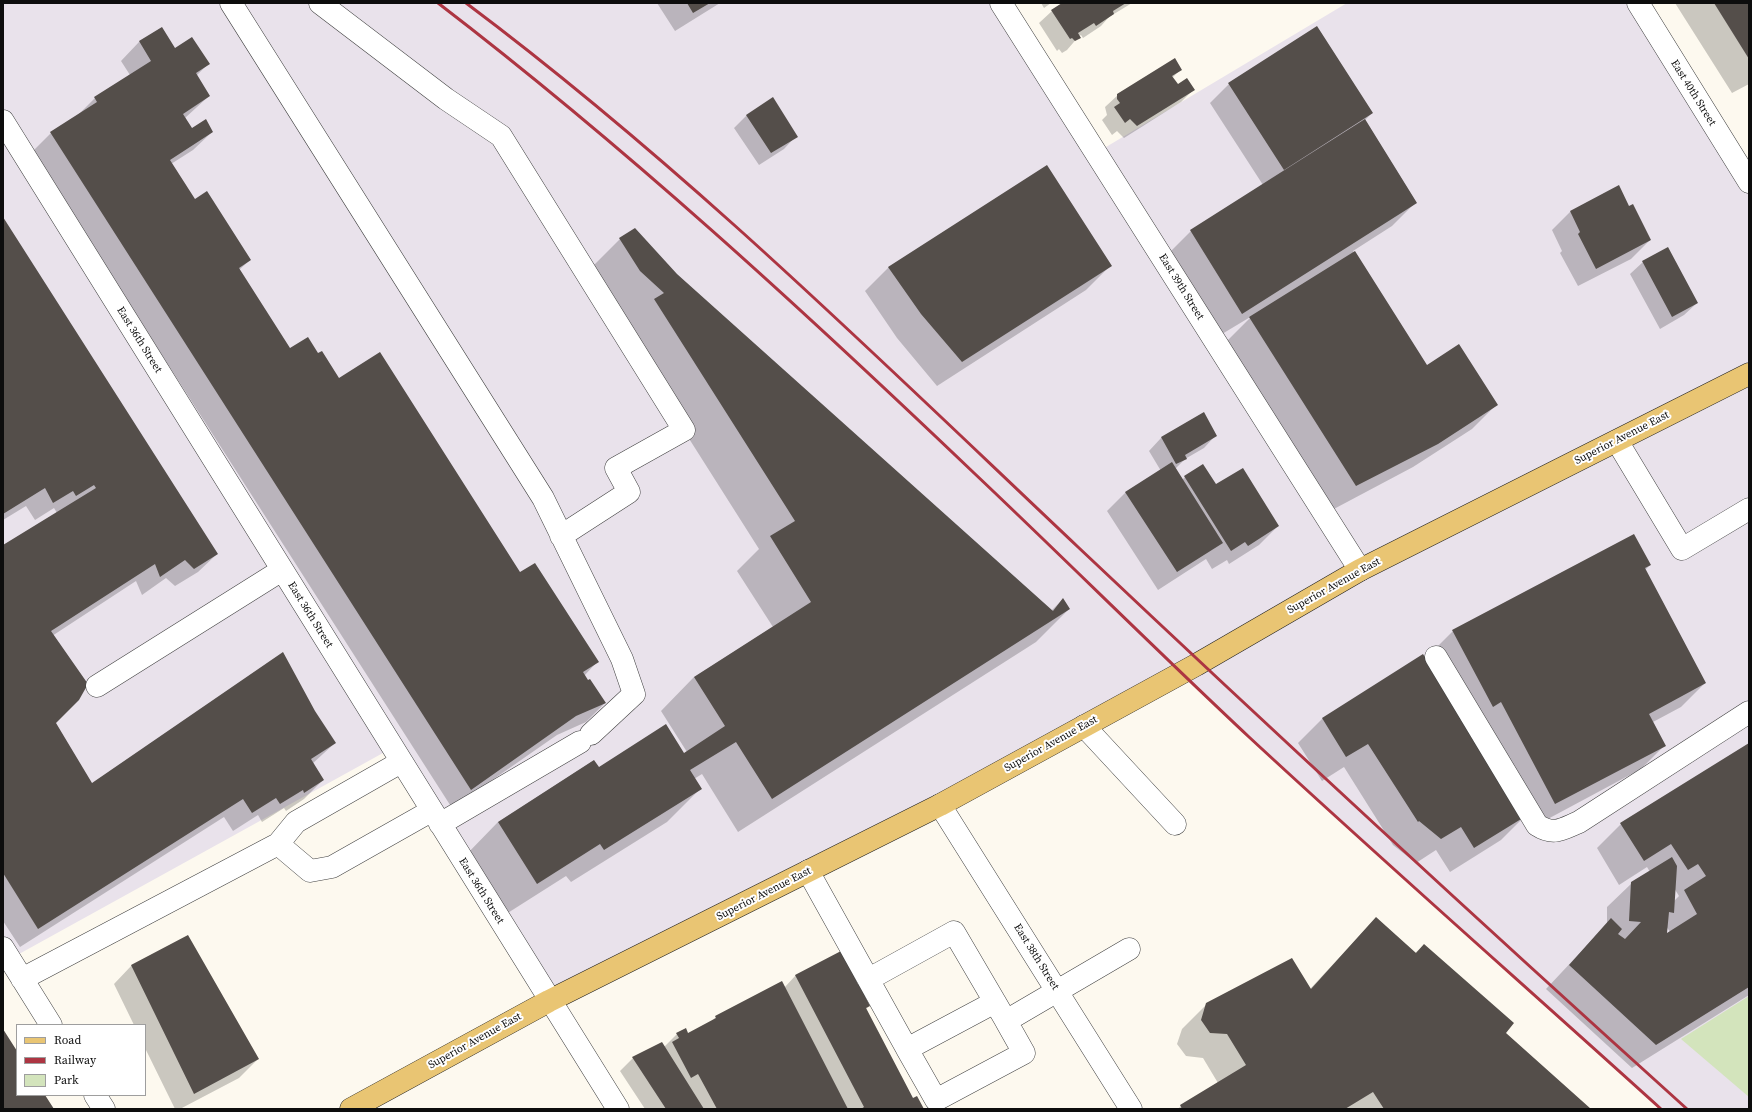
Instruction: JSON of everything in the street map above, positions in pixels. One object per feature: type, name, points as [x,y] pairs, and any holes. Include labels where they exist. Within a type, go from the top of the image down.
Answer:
[{"type":"main road","name":"Superior Avenue East","points":[[351,1109],[549,1001],[940,805],[1084,726],[1360,570],[1749,374]]},
{"type":"street","points":[[231,3],[543,498],[622,659],[634,694],[586,738],[435,817],[332,867],[310,871],[278,844]]},
{"type":"street","points":[[320,3],[446,99],[501,136],[684,430],[616,468],[629,492],[561,536]]},
{"type":"street","name":"East 39th Street","points":[[1001,3],[1360,570]]},
{"type":"street","name":"East 40th Street","points":[[1638,3],[1749,182]]},
{"type":"street","name":"East 36th Street","points":[[3,121],[549,1001],[618,1109]]},
{"type":"street","points":[[1617,441],[1682,549],[1749,510]]},
{"type":"street","points":[[97,686],[282,570]]},
{"type":"street","points":[[1436,657],[1537,825],[1546,831],[1557,832],[1579,822],[1749,712]]},
{"type":"street","points":[[1084,726],[1174,824]]},
{"type":"street","points":[[22,979],[278,844],[296,822],[401,762]]},
{"type":"street","name":"East 38th Street","points":[[940,805],[1131,1109]]},
{"type":"street","points":[[808,871],[936,1100],[1024,1053],[954,932],[869,979]]},
{"type":"street","points":[[3,948],[50,1024]]},
{"type":"street","points":[[1006,1021],[1056,990],[1129,949]]},
{"type":"street","points":[[907,1049],[995,1002]]},
{"type":"street","points":[[96,1096],[104,1109]]},
{"type":"shaded area","points":[[3,3],[1001,3],[1096,153],[1347,3],[1638,3],[1749,182],[1749,1109],[1662,1109],[1249,737],[1181,673],[549,1001],[392,748],[10,959],[3,948]]},
{"type":"green space","points":[[1749,996],[1749,1097],[1681,1039]]},
{"type":"building","points":[[687,3],[710,3],[693,13]]},
{"type":"building","points":[[1062,3],[1126,3],[1113,11],[1114,14],[1096,26],[1094,23],[1078,33],[1081,38],[1075,41],[1072,38],[1070,39],[1051,10]]},
{"type":"building","points":[[1714,3],[1749,3],[1749,59]]},
{"type":"building","points":[[1317,26],[1373,113],[1284,170],[1228,83]]},
{"type":"building","points":[[162,27],[175,48],[192,37],[210,64],[196,73],[210,96],[183,114],[192,128],[206,119],[213,132],[170,160],[195,199],[207,191],[251,260],[239,268],[290,348],[308,337],[318,353],[322,351],[339,378],[380,352],[520,572],[535,563],[599,662],[583,672],[588,680],[590,679],[606,703],[576,716],[471,790],[50,132],[97,102],[94,97],[151,61],[139,41]]},
{"type":"building","points":[[1175,58],[1182,70],[1172,76],[1178,84],[1187,78],[1195,90],[1137,126],[1130,119],[1125,123],[1114,107],[1120,103],[1117,99],[1117,94]]},
{"type":"building","points":[[773,97],[798,137],[771,153],[746,115]]},
{"type":"building","points":[[1365,119],[1417,203],[1242,314],[1190,230]]},
{"type":"building","points":[[1047,165],[1112,266],[962,362],[921,314],[888,267]]},
{"type":"building","points":[[1619,185],[1629,206],[1633,204],[1651,240],[1596,269],[1578,234],[1580,232],[1570,211]]},
{"type":"building","points":[[3,217],[218,554],[194,569],[185,560],[160,577],[155,564],[51,631],[88,684],[79,700],[56,723],[92,783],[283,652],[315,711],[336,743],[311,759],[324,780],[304,793],[303,790],[280,804],[276,798],[252,813],[243,799],[38,929],[3,873],[3,545],[96,488],[94,485],[76,496],[73,491],[53,503],[45,488],[3,514]]},
{"type":"building","points":[[635,228],[677,274],[1053,611],[1063,598],[1070,609],[772,799],[736,742],[690,770],[702,789],[604,850],[600,844],[537,884],[498,822],[594,760],[599,767],[666,724],[684,753],[725,726],[694,677],[811,602],[770,536],[795,521],[654,299],[664,293],[640,271],[619,238]]},
{"type":"building","points":[[1668,247],[1698,303],[1672,317],[1642,261]]},
{"type":"building","points":[[1355,251],[1427,365],[1459,344],[1498,405],[1438,444],[1356,486],[1249,317]]},
{"type":"building","points":[[1204,412],[1217,436],[1185,455],[1187,459],[1176,464],[1161,437]]},
{"type":"building","points":[[1172,462],[1223,543],[1177,572],[1125,492]]},
{"type":"building","points":[[1203,464],[1216,484],[1243,468],[1279,526],[1248,546],[1245,542],[1231,551],[1184,476]]},
{"type":"building","points":[[1634,534],[1651,565],[1645,568],[1706,683],[1649,714],[1666,746],[1555,804],[1501,702],[1493,707],[1452,630]]},
{"type":"building","points":[[1423,654],[1526,816],[1474,848],[1461,827],[1441,839],[1419,821],[1418,822],[1368,744],[1346,757],[1322,718]]},
{"type":"building","points":[[1749,743],[1749,987],[1656,1045],[1569,965],[1611,918],[1622,929],[1618,934],[1625,939],[1641,922],[1629,921],[1631,882],[1672,857],[1677,866],[1674,913],[1669,912],[1667,933],[1697,914],[1684,890],[1706,876],[1698,864],[1688,870],[1671,844],[1644,861],[1620,823]]},
{"type":"building","points":[[1376,917],[1416,953],[1424,944],[1514,1023],[1506,1033],[1591,1109],[1384,1109],[1373,1092],[1345,1109],[1182,1109],[1180,1105],[1246,1065],[1227,1034],[1210,1033],[1201,1020],[1206,1003],[1292,958],[1311,989]]},
{"type":"building","points":[[188,935],[259,1059],[194,1094],[131,965]]},
{"type":"building","points":[[841,951],[858,984],[862,982],[868,994],[865,996],[870,1006],[866,1008],[913,1098],[917,1096],[924,1109],[861,1109],[864,1107],[795,975]]},
{"type":"building","points":[[782,981],[848,1109],[717,1109],[698,1074],[691,1078],[672,1042],[679,1038],[676,1033],[686,1028],[688,1033],[716,1018],[715,1016]]},
{"type":"building","points":[[3,1029],[16,1049],[16,1096],[46,1096],[54,1109],[3,1109]]},
{"type":"building","points":[[662,1042],[704,1109],[666,1109],[632,1057]]},
{"type":"railway","points":[[438,3],[508,58],[645,172],[779,290],[974,473],[1249,737],[1661,1109]]},
{"type":"railway","points":[[466,3],[547,66],[626,131],[780,266],[1305,760],[1687,1109]]}]
